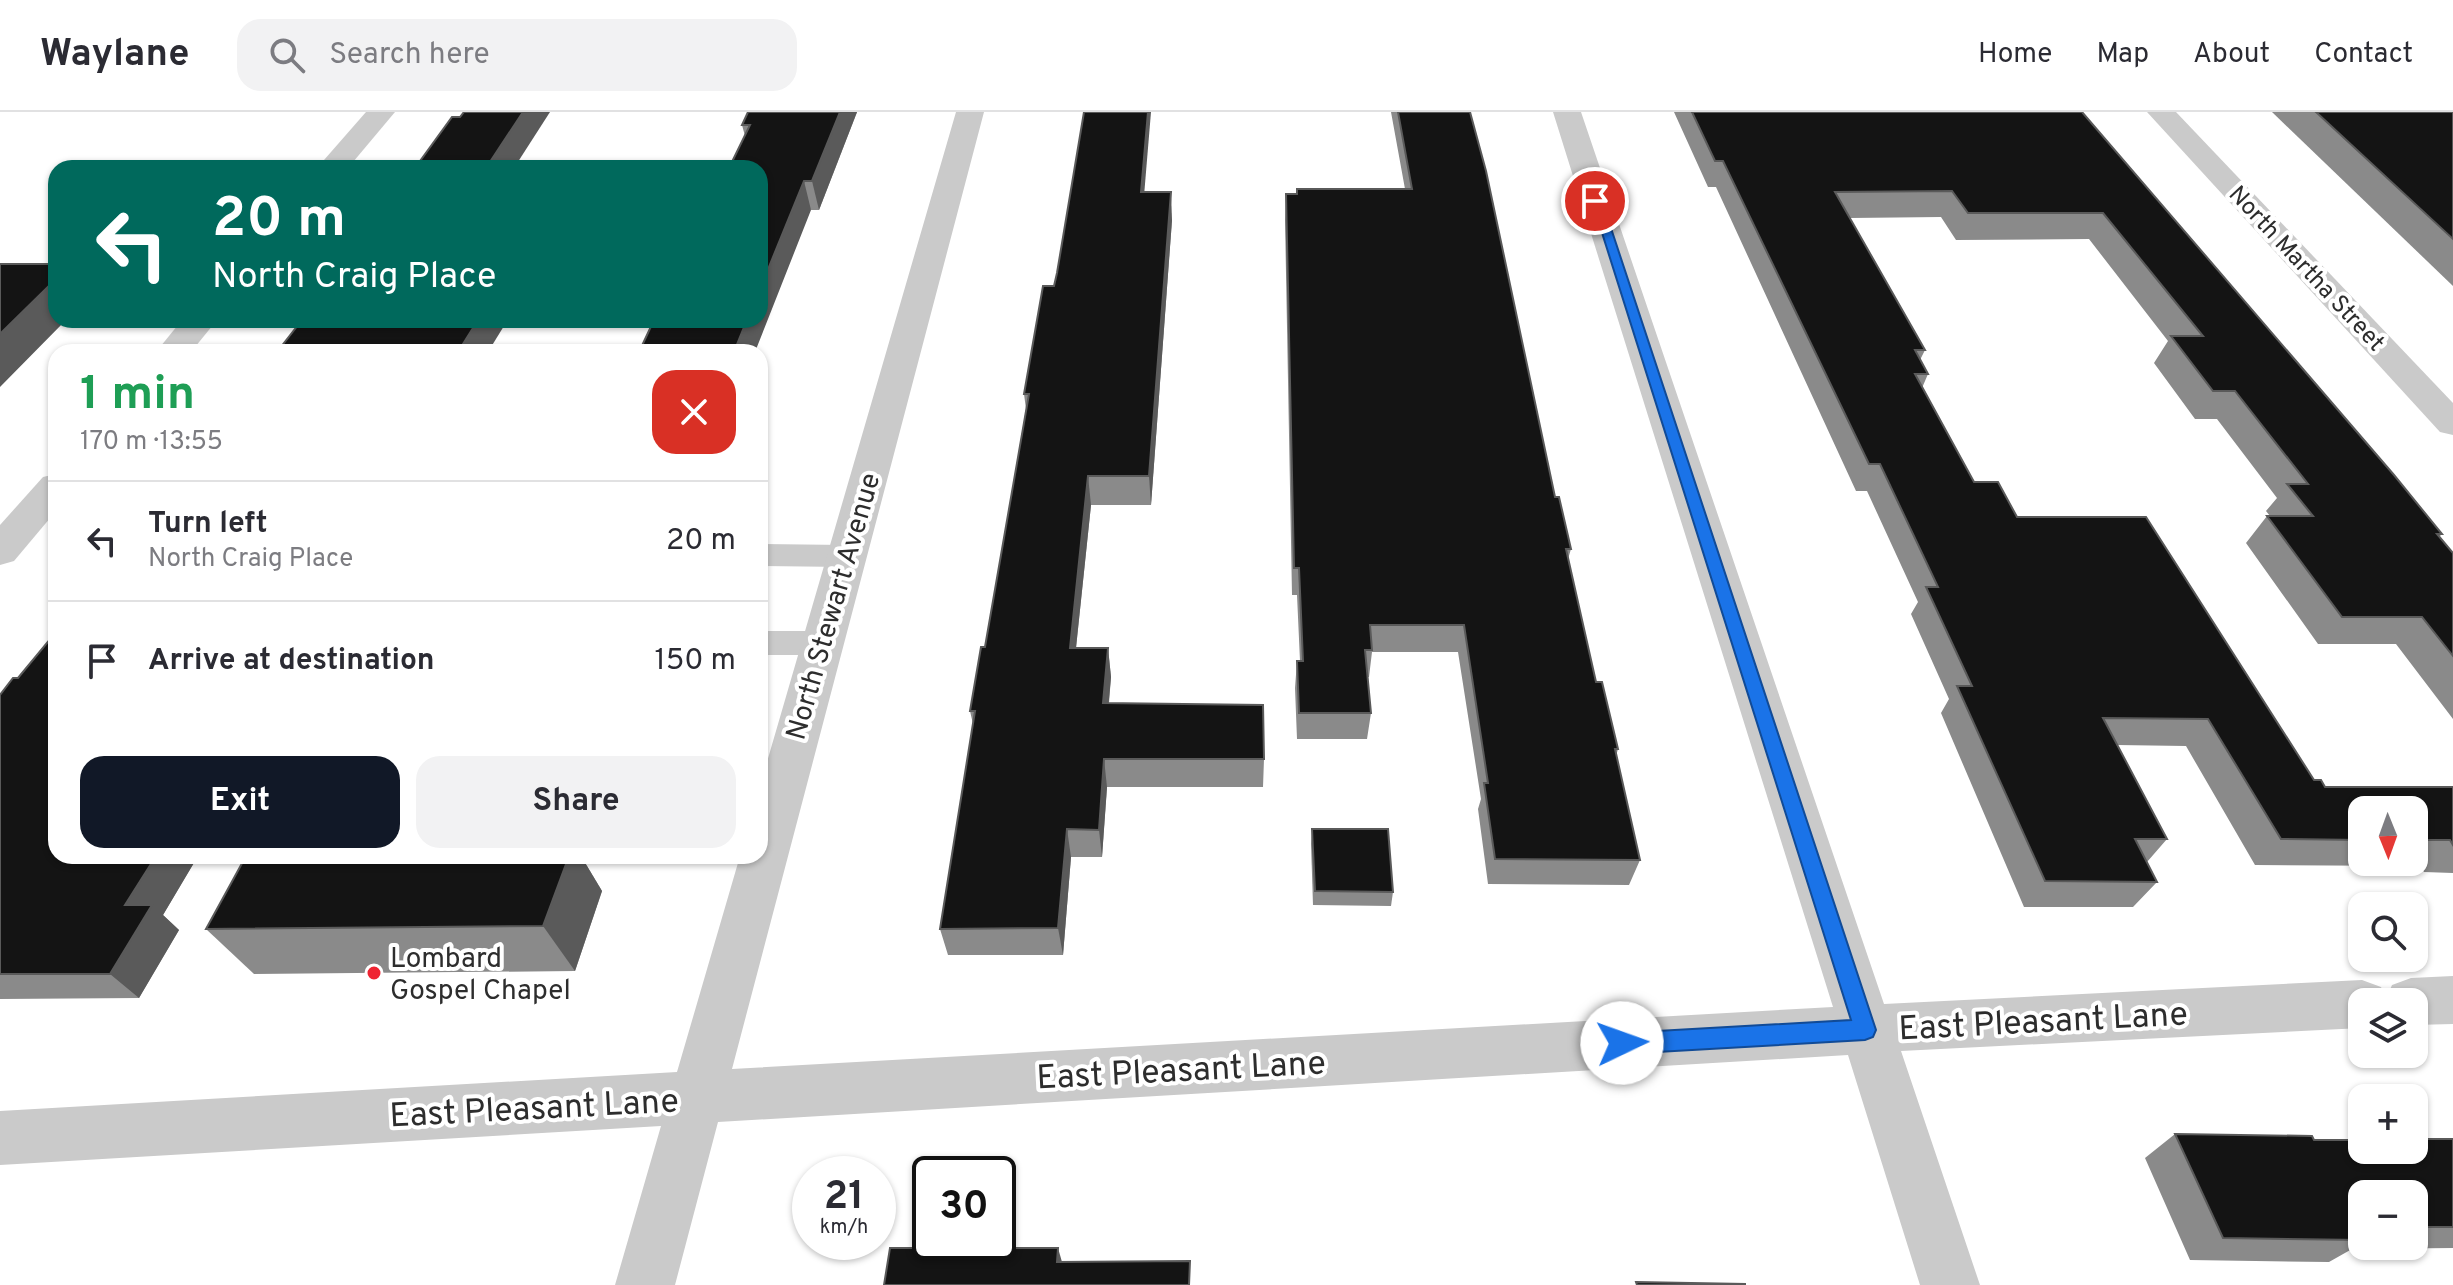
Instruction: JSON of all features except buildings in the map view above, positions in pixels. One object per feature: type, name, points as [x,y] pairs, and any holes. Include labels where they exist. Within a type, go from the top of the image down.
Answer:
[{"type":"street","points":[[339,160],[381,112]]},
{"type":"street","name":"North Stewart Avenue","points":[[768,788],[774,763],[821,643],[970,112]]},
{"type":"street","points":[[1567,112],[1950,1285]]},
{"type":"street","name":"North Martha Street","points":[[2161,112],[2453,424]]},
{"type":"street","points":[[180,344],[193,328]]},
{"type":"street","points":[[0,551],[48,495]]},
{"type":"street","name":"North Stewart Avenue","points":[[645,1285],[750,864]]},
{"type":"street","points":[[2428,1001],[2453,1000]]},
{"type":"street","name":"East Pleasant Lane","points":[[0,1138],[2348,1005]]},
{"type":"lane","points":[[768,555],[846,556]]},
{"type":"lane","points":[[768,643],[821,643]]},
{"type":"place","name":"Lombard Gospel Chapel","points":[[374,973]]},
{"type":"route","points":[[1595,201],[1865,1030],[1622,1043]]}]
